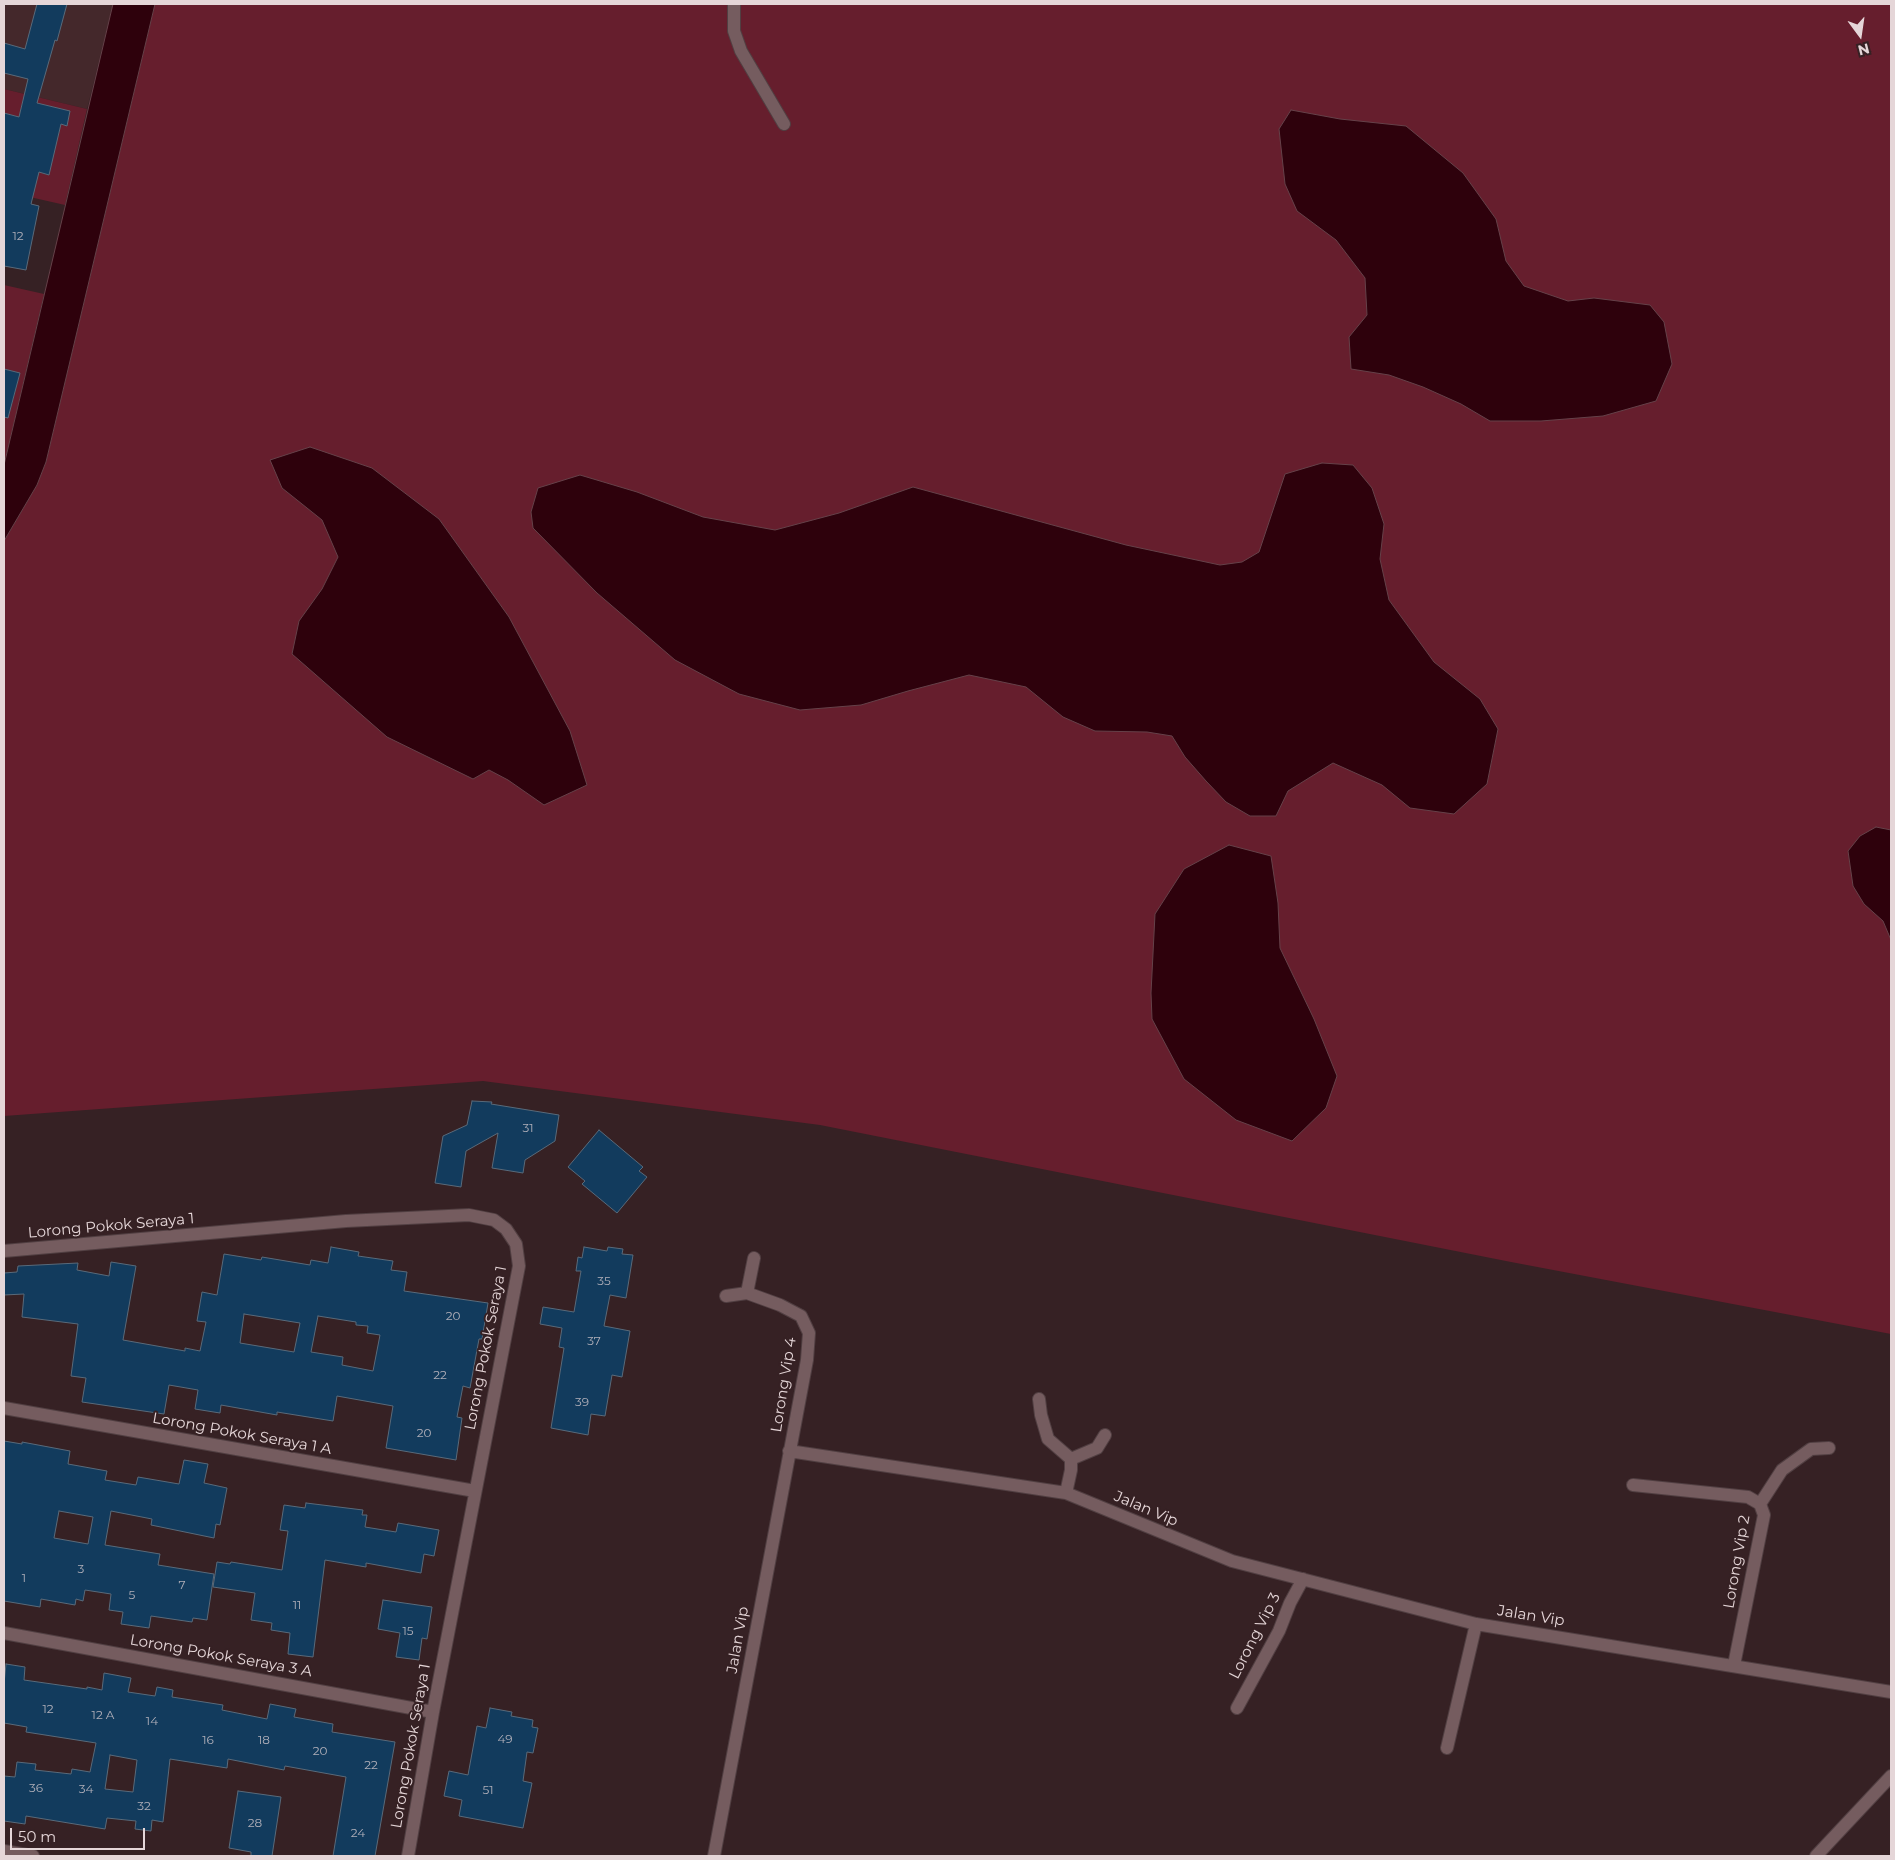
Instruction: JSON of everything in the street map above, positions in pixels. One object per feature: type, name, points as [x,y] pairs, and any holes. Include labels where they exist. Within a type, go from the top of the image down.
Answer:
[{"type":"street","points":[[734,4],[734,31],[741,51],[784,124]]},
{"type":"street","name":"Lorong Pokok Seraya 1","points":[[4,1251],[346,1222],[470,1215],[494,1220],[506,1229],[516,1244],[519,1266],[433,1712],[408,1856]]},
{"type":"street","points":[[726,1296],[747,1292],[754,1258]]},
{"type":"street","name":"Lorong Vip 4","points":[[747,1292],[780,1305],[801,1316],[809,1333],[807,1360],[789,1451]]},
{"type":"street","points":[[1039,1399],[1041,1415],[1048,1439],[1071,1459],[1071,1470],[1066,1493]]},
{"type":"street","name":"Lorong Pokok Seraya 1 A","points":[[4,1408],[475,1491]]},
{"type":"street","points":[[1071,1459],[1097,1448],[1105,1436]]},
{"type":"street","points":[[1760,1504],[1782,1470],[1812,1449],[1829,1448]]},
{"type":"street","name":"Jalan Vip","points":[[714,1856],[789,1451],[1066,1493],[1232,1561],[1476,1624],[1891,1692]]},
{"type":"street","name":"Lorong Vip 2","points":[[1634,1485],[1748,1497],[1760,1504],[1764,1515],[1734,1665]]},
{"type":"street","name":"Lorong Vip 3","points":[[1237,1708],[1279,1630],[1303,1579]]},
{"type":"street","points":[[1447,1748],[1476,1624]]},
{"type":"street","name":"Lorong Pokok Seraya 3 A","points":[[4,1633],[433,1712]]},
{"type":"street","points":[[1816,1856],[1891,1776]]},
{"type":"street","points":[[4,1851],[33,1856]]},
{"type":"shaded area","points":[[4,4],[113,4],[87,109],[4,89]]},
{"type":"shaded area","points":[[113,4],[155,4],[46,462],[37,485],[4,541],[4,465]]},
{"type":"shaded area","points":[[155,4],[1891,4],[1891,1334],[1511,1262],[820,1125],[483,1081],[4,1116],[4,541],[37,485],[46,462]]},
{"type":"shaded area","points":[[4,89],[87,109],[65,205],[21,195],[39,172],[48,175],[61,124],[67,125],[70,111],[23,100],[19,117],[4,113]]},
{"type":"shaded area","points":[[1291,110],[1340,119],[1406,126],[1463,173],[1496,219],[1506,261],[1524,286],[1568,301],[1594,298],[1650,305],[1664,322],[1672,364],[1656,401],[1603,416],[1541,421],[1490,421],[1461,404],[1423,387],[1389,375],[1351,369],[1349,337],[1367,315],[1365,278],[1336,240],[1297,211],[1285,184],[1279,129]]},
{"type":"shaded area","points":[[4,285],[44,294],[4,465],[4,402],[12,404],[20,373],[4,369]]},
{"type":"shaded area","points":[[310,447],[372,468],[439,519],[509,617],[570,731],[587,785],[544,805],[508,780],[489,770],[473,779],[387,737],[292,654],[299,621],[322,589],[338,557],[322,520],[282,488],[270,460]]},
{"type":"shaded area","points":[[1322,463],[1353,465],[1372,488],[1384,524],[1380,559],[1389,600],[1434,662],[1480,699],[1498,729],[1487,784],[1454,814],[1410,808],[1382,785],[1333,763],[1288,791],[1276,816],[1250,816],[1226,802],[1185,757],[1172,736],[1147,732],[1095,731],[1063,717],[1026,687],[969,675],[861,705],[800,710],[739,694],[675,660],[597,593],[533,528],[531,512],[538,488],[580,475],[637,492],[703,517],[775,530],[839,513],[913,487],[1126,545],[1220,565],[1242,562],[1259,552],[1285,474]]},
{"type":"shaded area","points":[[1876,827],[1891,830],[1891,940],[1883,921],[1864,904],[1853,886],[1848,851],[1860,836]]},
{"type":"shaded area","points":[[1229,845],[1271,856],[1278,903],[1280,948],[1314,1019],[1337,1076],[1326,1108],[1292,1141],[1236,1120],[1184,1079],[1152,1019],[1151,993],[1155,914],[1184,869]]},
{"type":"building","points":[[37,4],[67,4],[37,103],[70,111],[67,126],[61,124],[49,175],[39,172],[31,204],[39,206],[26,270],[4,266],[4,113],[19,117],[28,79],[4,73],[4,43],[25,49]]},
{"type":"building","points":[[4,369],[20,373],[8,418],[4,417]]},
{"type":"building","points":[[472,1101],[492,1102],[491,1104],[559,1115],[555,1141],[525,1160],[523,1173],[492,1168],[498,1133],[466,1151],[461,1187],[435,1183],[443,1136],[467,1125]]},
{"type":"building","points":[[599,1130],[643,1167],[639,1171],[647,1177],[617,1213],[582,1184],[585,1181],[568,1167]]},
{"type":"building","points":[[331,1247],[359,1252],[358,1256],[393,1261],[391,1270],[407,1272],[404,1291],[488,1303],[482,1339],[479,1339],[470,1388],[463,1386],[457,1417],[462,1418],[456,1460],[386,1448],[393,1406],[337,1396],[333,1421],[277,1412],[277,1415],[221,1405],[220,1413],[195,1409],[198,1390],[169,1385],[164,1414],[82,1402],[86,1378],[71,1376],[78,1324],[22,1317],[24,1294],[4,1295],[4,1273],[17,1272],[18,1266],[78,1263],[77,1270],[109,1276],[111,1262],[136,1266],[123,1340],[185,1351],[185,1348],[200,1351],[206,1322],[197,1321],[202,1292],[217,1295],[224,1254],[261,1260],[262,1257],[310,1265],[311,1260],[328,1263]],"holes":[[[244,1314],[300,1323],[294,1352],[240,1343]],[[318,1316],[356,1322],[356,1325],[368,1326],[367,1333],[380,1335],[373,1371],[342,1365],[343,1357],[311,1352]]]},
{"type":"building","points":[[584,1247],[607,1251],[608,1247],[623,1249],[622,1254],[633,1255],[626,1298],[610,1295],[604,1326],[630,1331],[622,1377],[612,1375],[605,1416],[591,1414],[588,1435],[551,1428],[564,1348],[559,1347],[562,1328],[540,1324],[543,1307],[574,1312],[581,1271],[576,1271],[578,1257],[582,1258]]},
{"type":"building","points":[[4,1441],[22,1444],[22,1442],[70,1451],[68,1464],[107,1471],[105,1480],[136,1485],[138,1477],[179,1484],[184,1460],[208,1464],[204,1483],[227,1488],[220,1525],[216,1524],[214,1538],[151,1525],[152,1519],[111,1511],[105,1545],[160,1554],[158,1565],[214,1574],[207,1620],[193,1618],[192,1622],[151,1616],[149,1628],[121,1624],[123,1612],[109,1610],[111,1594],[85,1590],[83,1601],[76,1599],[75,1605],[41,1599],[40,1607],[4,1601]],"holes":[[[59,1511],[93,1517],[88,1544],[54,1538]]]},
{"type":"building","points":[[306,1503],[363,1510],[362,1515],[367,1515],[365,1527],[396,1532],[398,1523],[439,1530],[434,1556],[424,1554],[421,1573],[366,1563],[366,1567],[325,1560],[313,1657],[288,1654],[290,1633],[271,1630],[272,1623],[251,1620],[255,1593],[213,1587],[217,1562],[230,1564],[231,1562],[282,1570],[288,1531],[280,1530],[284,1505],[305,1508]]},
{"type":"building","points":[[383,1600],[432,1607],[427,1639],[422,1638],[419,1660],[396,1657],[400,1633],[378,1629]]},
{"type":"building","points":[[6,1664],[25,1667],[24,1680],[87,1689],[87,1687],[102,1690],[104,1673],[131,1678],[128,1692],[155,1696],[157,1687],[173,1690],[172,1697],[223,1705],[222,1710],[267,1719],[270,1704],[296,1709],[294,1717],[333,1724],[332,1732],[395,1742],[375,1856],[333,1856],[346,1777],[285,1766],[284,1770],[228,1759],[227,1768],[170,1759],[163,1822],[152,1820],[151,1831],[135,1829],[136,1821],[107,1818],[105,1829],[26,1816],[25,1824],[4,1821],[4,1776],[15,1777],[17,1762],[36,1764],[35,1770],[71,1774],[72,1769],[90,1772],[96,1743],[26,1732],[27,1727],[4,1723]],"holes":[[[110,1755],[137,1760],[133,1792],[105,1789]]]},
{"type":"building","points":[[490,1708],[512,1712],[511,1716],[533,1720],[532,1727],[538,1728],[533,1753],[527,1752],[523,1781],[532,1783],[523,1828],[459,1816],[462,1800],[444,1796],[449,1771],[468,1775],[477,1726],[486,1728]]},
{"type":"building","points":[[238,1791],[281,1797],[272,1856],[251,1856],[251,1852],[229,1848]]}]
